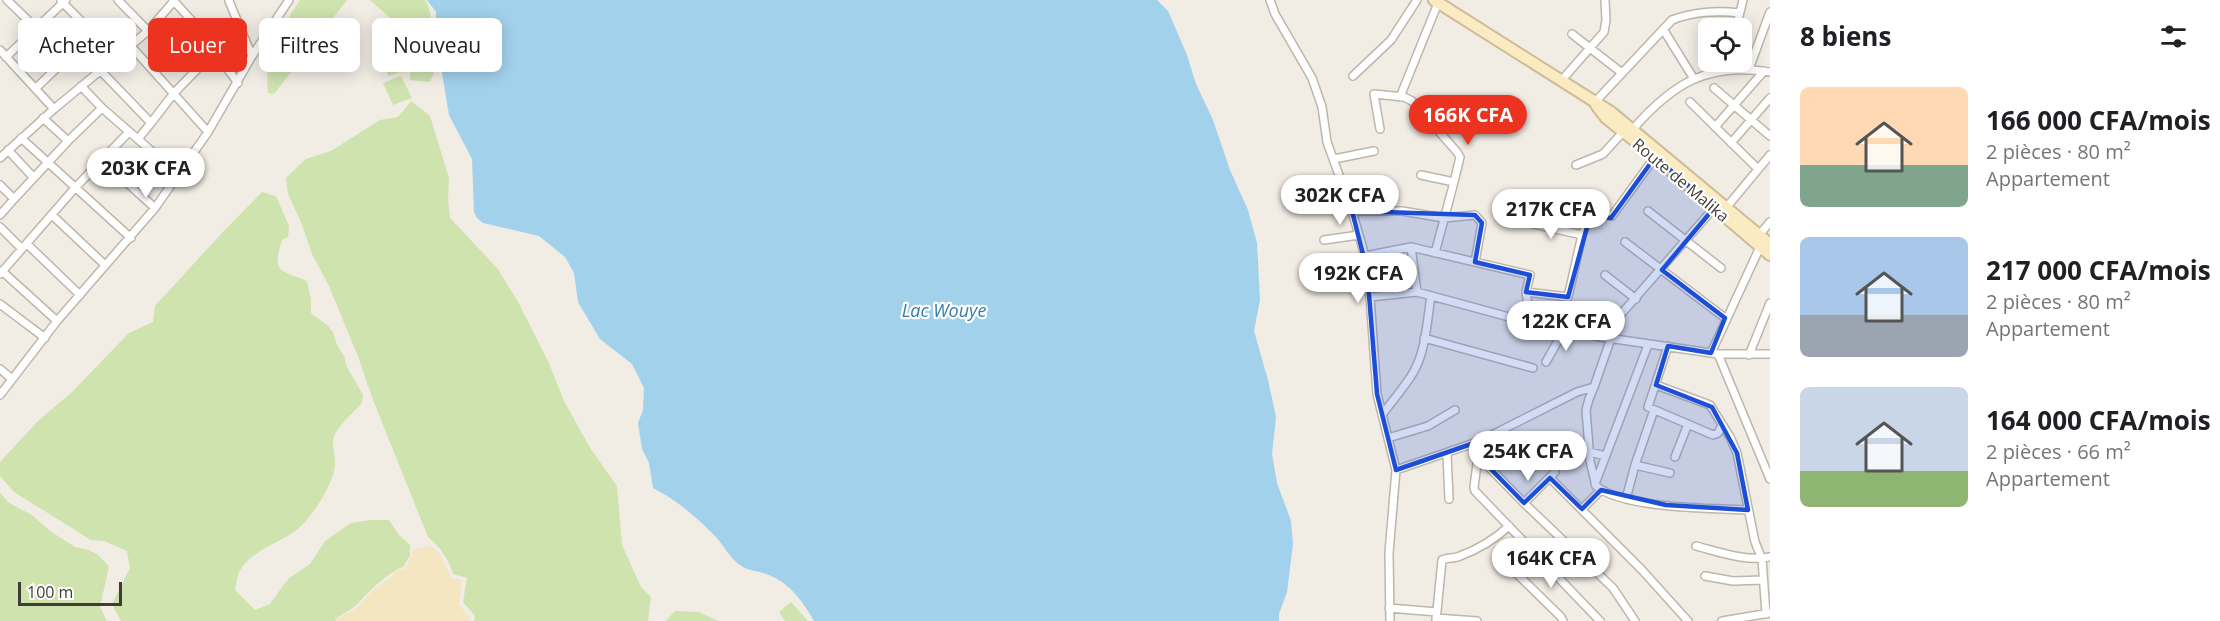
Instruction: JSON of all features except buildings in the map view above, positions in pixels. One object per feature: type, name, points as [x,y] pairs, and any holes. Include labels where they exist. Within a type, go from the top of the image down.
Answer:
[{"type":"main road","name":"Route de Malika","points":[[1436,1],[1594,103],[1759,235],[1770,255]]},
{"type":"main road","name":"Route de Malika","points":[[1628,130],[1655,157],[1714,208],[1765,246]]},
{"type":"street","points":[[118,0],[148,31],[136,40]]},
{"type":"street","points":[[230,0],[252,56]]},
{"type":"street","points":[[0,395],[57,321],[155,208],[208,132],[252,56],[289,0]]},
{"type":"street","points":[[1270,0],[1275,14],[1312,78],[1322,107],[1327,142],[1352,211],[1365,256],[1370,297],[1374,377],[1396,470],[1389,553],[1390,621]]},
{"type":"street","points":[[1353,76],[1391,40],[1417,0]]},
{"type":"street","points":[[1561,81],[1604,32],[1605,0]]},
{"type":"street","points":[[1738,18],[1743,0]]},
{"type":"street","points":[[10,1],[26,18]]},
{"type":"street","points":[[46,18],[63,1],[79,18]]},
{"type":"street","points":[[159,18],[174,1],[189,18]]},
{"type":"street","points":[[1400,97],[1436,1]]},
{"type":"street","points":[[1594,103],[1672,20],[1723,11],[1739,14]]},
{"type":"street","points":[[1752,61],[1770,12]]},
{"type":"street","points":[[1662,29],[1694,79]]},
{"type":"street","points":[[1572,34],[1622,73]]},
{"type":"street","points":[[6,57],[18,45]]},
{"type":"street","points":[[0,50],[54,109]]},
{"type":"street","points":[[136,51],[148,64]]},
{"type":"street","points":[[1752,70],[1767,72]]},
{"type":"street","points":[[36,88],[53,72]]},
{"type":"street","points":[[0,158],[98,72]]},
{"type":"street","points":[[102,72],[151,123]]},
{"type":"street","points":[[155,72],[208,132]]},
{"type":"street","points":[[138,139],[174,93],[194,72]]},
{"type":"street","points":[[229,72],[238,83]]},
{"type":"street","points":[[1576,165],[1603,154],[1661,100],[1694,79],[1713,72]]},
{"type":"street","points":[[1715,127],[1767,72]]},
{"type":"street","points":[[81,87],[179,175]]},
{"type":"street","points":[[1714,88],[1770,136]]},
{"type":"street","points":[[1380,129],[1374,94],[1408,99],[1416,105],[1460,157],[1435,253]]},
{"type":"street","points":[[1731,143],[1770,98]]},
{"type":"street","points":[[1690,102],[1758,169]]},
{"type":"street","points":[[0,215],[68,141],[102,108]]},
{"type":"street","points":[[43,118],[68,141]]},
{"type":"street","points":[[57,321],[1,273],[129,132]]},
{"type":"street","points":[[21,138],[131,238]]},
{"type":"street","points":[[8,150],[34,178]]},
{"type":"street","points":[[1334,159],[1374,151]]},
{"type":"street","points":[[1726,208],[1770,155]]},
{"type":"street","points":[[1526,292],[1568,297],[1582,235],[1593,213],[1612,216],[1655,157]]},
{"type":"street","points":[[102,160],[155,208]]},
{"type":"street","points":[[1421,176],[1454,182]]},
{"type":"street","points":[[0,185],[14,199]]},
{"type":"street","points":[[1601,337],[1714,208]]},
{"type":"street","points":[[1352,211],[1402,211],[1444,218],[1475,215],[1482,222],[1475,262]]},
{"type":"street","points":[[1648,211],[1721,268]]},
{"type":"street","points":[[52,215],[105,265]]},
{"type":"street","points":[[1525,222],[1582,235]]},
{"type":"street","points":[[1759,235],[1770,222]]},
{"type":"street","points":[[0,226],[80,294]]},
{"type":"street","points":[[1324,240],[1359,235]]},
{"type":"street","points":[[1625,242],[1725,318]]},
{"type":"street","points":[[1765,246],[1725,318],[1714,353],[1770,479]]},
{"type":"street","points":[[1365,256],[1411,247],[1530,275],[1526,292],[1531,323]]},
{"type":"street","points":[[1411,247],[1417,292]]},
{"type":"street","points":[[1605,275],[1635,299]]},
{"type":"street","points":[[1370,297],[1417,292],[1531,323],[1601,337],[1714,353],[1770,354]]},
{"type":"street","points":[[1382,415],[1414,372],[1424,338],[1431,296]]},
{"type":"street","points":[[1749,355],[1770,303]]},
{"type":"street","points":[[0,304],[45,338]]},
{"type":"street","points":[[1546,362],[1564,330]]},
{"type":"street","points":[[1424,338],[1533,368]]},
{"type":"street","points":[[1611,338],[1586,410],[1589,452],[1595,484],[1601,490],[1626,499],[1666,505],[1748,510]]},
{"type":"street","points":[[1595,484],[1647,345]]},
{"type":"street","points":[[1668,346],[1648,405],[1649,409],[1713,435],[1718,433],[1722,425]]},
{"type":"street","points":[[0,369],[12,379]]},
{"type":"street","points":[[1656,385],[1710,405],[1737,453],[1748,510],[1766,572],[1763,580],[1764,616],[1722,621]]},
{"type":"street","points":[[1396,470],[1480,441],[1577,392],[1594,387]]},
{"type":"street","points":[[1388,438],[1428,426],[1455,410]]},
{"type":"street","points":[[1626,499],[1654,410]]},
{"type":"street","points":[[1675,457],[1688,423]]},
{"type":"street","points":[[1480,441],[1474,489],[1600,621]]},
{"type":"street","points":[[1589,452],[1606,456]]},
{"type":"street","points":[[1447,454],[1449,499]]},
{"type":"street","points":[[1478,456],[1612,588],[1635,621]]},
{"type":"street","points":[[1635,465],[1670,473]]},
{"type":"street","points":[[1524,503],[1553,475],[1688,621]]},
{"type":"street","points":[[1582,509],[1601,490]]},
{"type":"street","points":[[1436,617],[1442,560],[1459,557],[1491,542],[1509,526]]},
{"type":"street","points":[[1696,546],[1735,555],[1762,559],[1770,557]]},
{"type":"street","points":[[1509,566],[1563,621]]},
{"type":"street","points":[[1705,576],[1733,581],[1763,580]]},
{"type":"street","points":[[1389,608],[1436,617],[1477,621]]},
{"type":"highlighted area","points":[[1655,157],[1714,208],[1662,270],[1725,318],[1711,353],[1668,346],[1656,385],[1712,407],[1737,453],[1748,510],[1666,505],[1601,490],[1582,509],[1550,478],[1524,503],[1478,456],[1480,441],[1396,470],[1377,394],[1367,270],[1352,211],[1475,215],[1482,223],[1475,262],[1530,275],[1526,292],[1568,297],[1590,216],[1611,218]]},
{"type":"green space","points":[[300,0],[347,0],[333,18],[289,18]]},
{"type":"green space","points":[[370,0],[425,0],[431,18],[390,18]]},
{"type":"green space","points":[[268,72],[291,72],[274,94],[268,93]]},
{"type":"green space","points":[[387,72],[400,72],[389,76]]},
{"type":"green space","points":[[410,72],[434,72],[430,82],[410,80]]},
{"type":"green space","points":[[401,76],[412,98],[393,105],[383,83]]},
{"type":"green space","points":[[411,101],[430,116],[449,178],[450,218],[497,268],[517,300],[548,361],[564,401],[590,448],[617,486],[622,545],[641,587],[651,597],[648,621],[474,621],[475,616],[463,602],[467,578],[453,574],[444,554],[428,537],[359,359],[288,194],[286,178],[306,159],[331,151],[380,120],[398,117]]},
{"type":"green space","points":[[262,192],[276,196],[289,226],[288,237],[282,240],[279,250],[278,264],[284,272],[307,281],[311,313],[333,332],[347,367],[363,395],[362,403],[343,422],[335,434],[334,472],[319,503],[298,529],[261,550],[245,563],[239,572],[235,590],[255,610],[270,604],[288,579],[310,564],[325,541],[351,523],[389,520],[399,535],[410,545],[410,556],[403,567],[381,580],[356,605],[335,619],[336,621],[121,621],[112,604],[130,568],[127,551],[104,541],[91,540],[14,492],[0,476],[0,462],[38,421],[71,393],[129,333],[153,322],[155,306]]},
{"type":"green space","points":[[0,493],[9,503],[32,515],[50,531],[75,547],[97,554],[109,566],[100,607],[107,621],[0,621]]},
{"type":"green space","points":[[791,602],[808,621],[785,621],[779,612]]},
{"type":"green space","points":[[675,611],[699,612],[718,621],[666,621]]},
{"type":"sand","points":[[431,546],[439,553],[451,578],[462,580],[459,605],[470,618],[469,621],[336,621],[357,608],[374,589],[392,577],[395,570],[405,569],[412,556],[412,550]]},
{"type":"water","name":"Lac Wouye","points":[[427,0],[1157,0],[1168,11],[1187,55],[1196,84],[1213,120],[1230,170],[1248,210],[1257,243],[1260,300],[1254,331],[1276,417],[1272,454],[1277,483],[1291,521],[1293,544],[1287,592],[1279,614],[1279,621],[814,621],[800,599],[781,581],[738,564],[699,520],[653,488],[649,463],[642,449],[638,423],[643,410],[644,388],[632,364],[600,339],[578,302],[574,273],[565,257],[539,236],[483,223],[477,218],[474,212],[472,159],[449,115],[442,72],[502,72],[502,18],[436,18],[436,12]]}]
